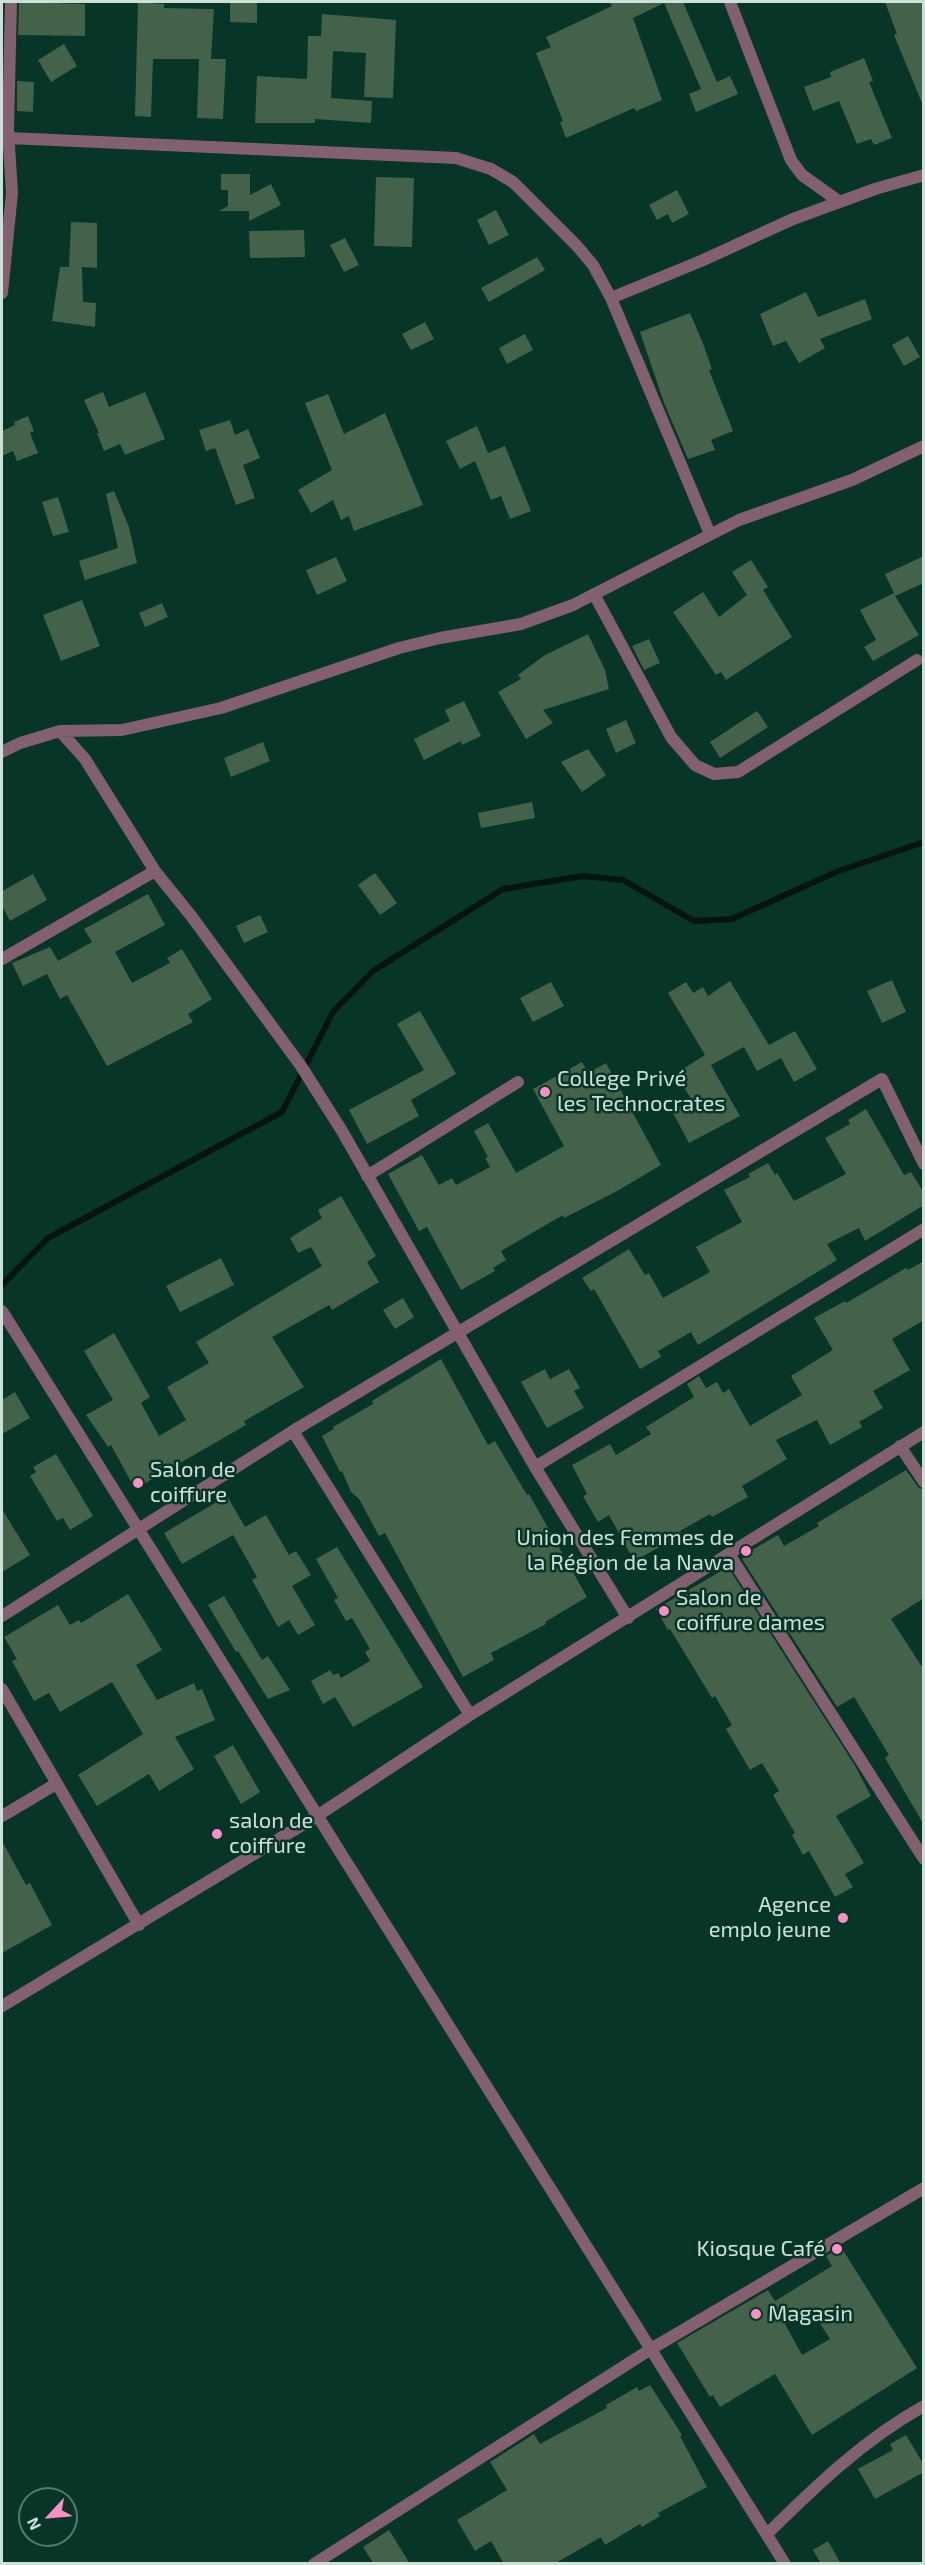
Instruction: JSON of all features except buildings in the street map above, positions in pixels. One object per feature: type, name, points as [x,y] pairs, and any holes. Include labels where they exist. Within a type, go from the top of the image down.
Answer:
[{"type":"street","points":[[2,293],[12,193],[9,138],[11,2]]},
{"type":"street","points":[[730,2],[791,160],[802,175],[840,202]]},
{"type":"street","points":[[9,138],[456,158],[491,169],[513,182],[577,246],[593,266],[611,297],[710,534]]},
{"type":"street","points":[[611,297],[702,261],[793,219],[924,175]]},
{"type":"street","points":[[2,752],[20,743],[60,732],[122,730],[221,708],[399,648],[440,638],[521,624],[573,605],[739,520],[852,480],[924,446]]},
{"type":"street","points":[[594,594],[671,737],[695,765],[714,774],[738,771],[917,660]]},
{"type":"street","points":[[60,732],[85,759],[155,871],[192,917],[301,1066],[535,1467],[628,1618]]},
{"type":"street","points":[[2,958],[155,871]]},
{"type":"street","points":[[2,1616],[293,1431],[882,1079],[924,1164]]},
{"type":"street","points":[[367,1176],[518,1082]]},
{"type":"street","points":[[535,1467],[924,1229]]},
{"type":"street","points":[[2,1311],[785,2564]]},
{"type":"street","points":[[293,1431],[470,1716]]},
{"type":"street","points":[[2,2006],[317,1816],[470,1716],[924,1432]]},
{"type":"street","points":[[900,1446],[924,1482]]},
{"type":"street","points":[[729,1554],[924,1859]]},
{"type":"street","points":[[2,1689],[139,1925]]},
{"type":"street","points":[[2,1816],[56,1784]]},
{"type":"street","points":[[314,2564],[651,2349],[924,2188]]},
{"type":"street","points":[[767,2534],[836,2466],[860,2446],[924,2406]]},
{"type":"waterway","points":[[2,1285],[48,1238],[282,1112],[333,1012],[373,971],[503,889],[583,876],[623,880],[694,921],[732,919],[836,872],[924,842]]},
{"type":"place","name":"College Privé les Technocrates","points":[[545,1092]]},
{"type":"place","name":"Salon de coiffure","points":[[138,1483]]},
{"type":"place","name":"Union des Femmes de la Région de la Nawa","points":[[746,1551]]},
{"type":"place","name":"Salon de coiffure dames","points":[[664,1611]]},
{"type":"place","name":"salon de coiffure","points":[[217,1834]]},
{"type":"place","name":"Agence emplo jeune","points":[[843,1918]]},
{"type":"place","name":"Kiosque Café","points":[[837,2249]]},
{"type":"place","name":"Magasin","points":[[756,2314]]}]
